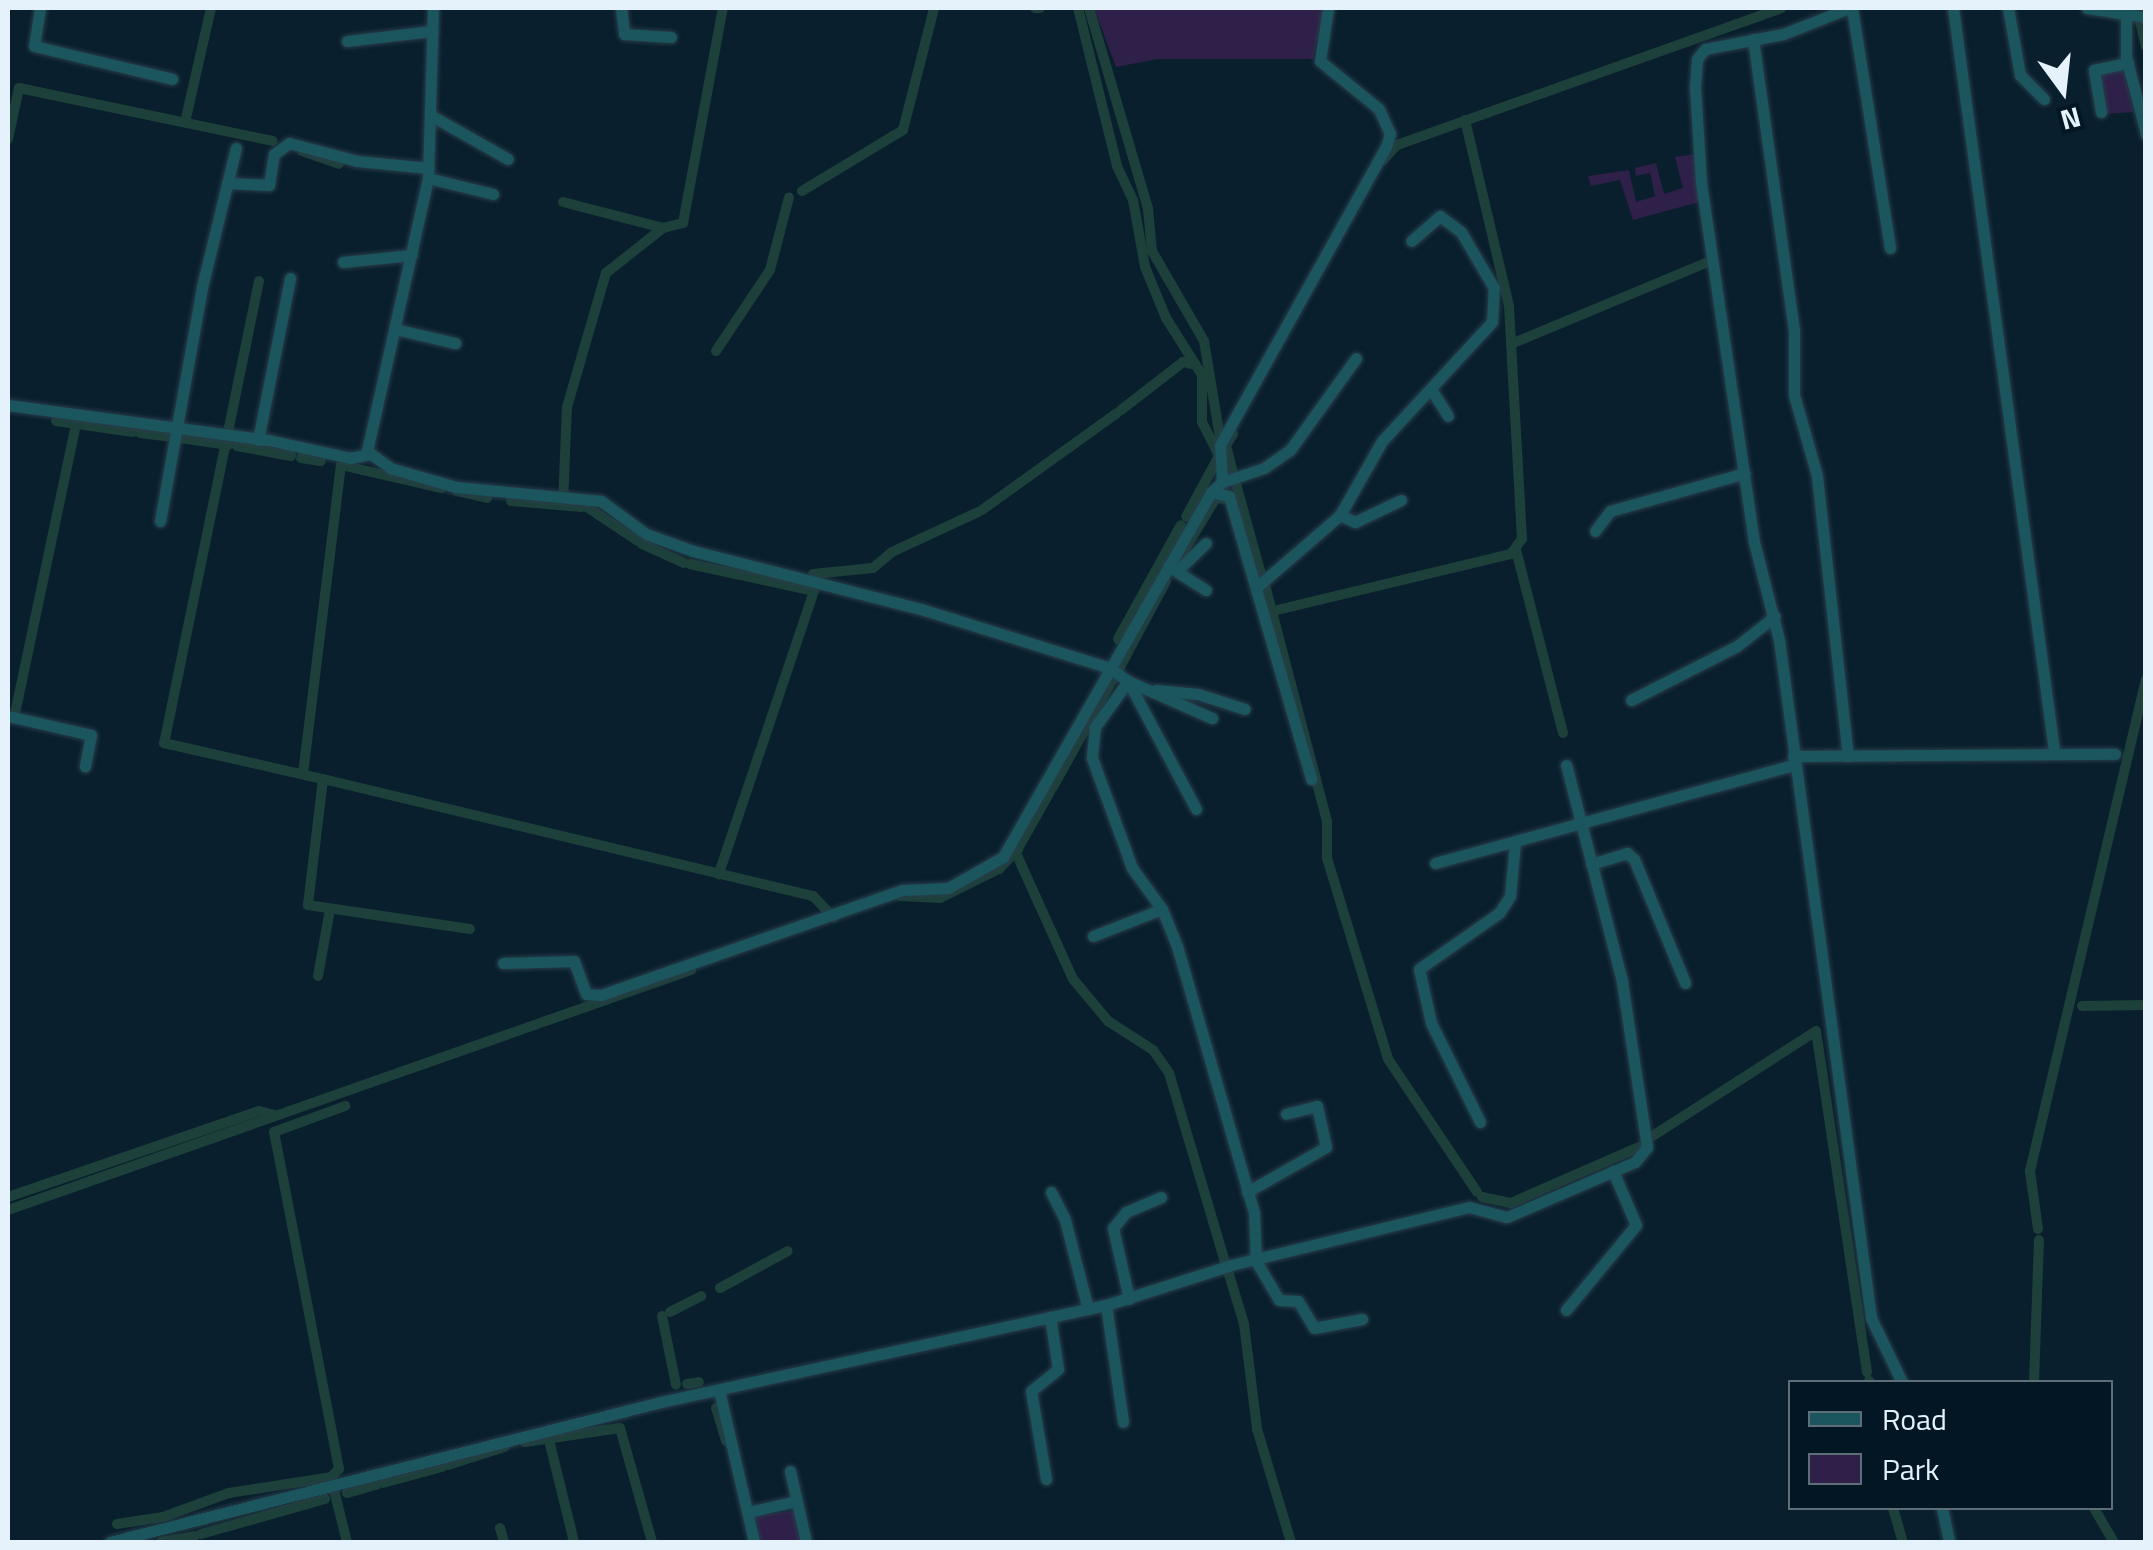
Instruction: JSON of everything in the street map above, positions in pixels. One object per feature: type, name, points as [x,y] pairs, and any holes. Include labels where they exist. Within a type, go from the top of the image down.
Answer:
[{"type":"street","points":[[40,8],[34,46],[172,79]]},
{"type":"street","points":[[432,8],[428,173],[395,329],[366,435],[370,454],[390,468],[456,488],[601,501],[646,534],[903,604],[1110,668],[1128,681],[1212,718]]},
{"type":"street","points":[[621,8],[624,34],[671,37]]},
{"type":"street","points":[[1222,482],[1220,445],[1390,134],[1379,109],[1320,61],[1328,8]]},
{"type":"street","points":[[1890,248],[1851,8],[1753,39],[1705,49],[1696,59],[1695,87],[1701,183],[1754,542],[1774,616],[1872,1318],[1901,1380]]},
{"type":"street","points":[[1952,8],[2054,750]]},
{"type":"street","points":[[2008,8],[2020,75],[2044,99]]},
{"type":"street","points":[[2087,8],[2146,16]]},
{"type":"street","points":[[2126,13],[2128,62],[2146,134]]},
{"type":"street","points":[[347,41],[432,31]]},
{"type":"street","points":[[1753,39],[1794,329],[1794,395],[1817,476],[1848,756]]},
{"type":"street","points":[[2101,112],[2094,70],[2128,62]]},
{"type":"street","points":[[432,116],[508,159]]},
{"type":"street","points":[[227,183],[270,185],[274,154],[289,143],[356,161],[428,173],[493,194]]},
{"type":"street","points":[[160,522],[176,427],[236,148]]},
{"type":"street","points":[[1258,586],[1340,514],[1382,442],[1432,392],[1492,322],[1497,300],[1482,259],[1440,216],[1411,241]]},
{"type":"street","points":[[342,262],[412,256]]},
{"type":"street","points":[[258,440],[290,278]]},
{"type":"street","points":[[395,329],[455,343]]},
{"type":"street","points":[[502,963],[574,962],[586,994],[600,995],[903,890],[948,888],[994,866],[1174,567],[1211,492],[1222,482],[1264,468],[1290,450],[1356,358]]},
{"type":"street","points":[[1432,392],[1448,416]]},
{"type":"street","points":[[8,405],[176,427],[350,458],[370,454]]},
{"type":"street","points":[[1595,531],[1610,512],[1745,473]]},
{"type":"street","points":[[1211,492],[1230,496],[1310,779]]},
{"type":"street","points":[[1340,514],[1356,522],[1402,500]]},
{"type":"street","points":[[1174,567],[1206,543]]},
{"type":"street","points":[[1174,567],[1206,590]]},
{"type":"street","points":[[1632,700],[1737,646],[1774,616]]},
{"type":"street","points":[[1128,681],[1196,809]]},
{"type":"street","points":[[1128,681],[1095,727],[1092,758],[1132,868],[1162,909],[1247,1192],[1256,1260],[1278,1300],[1298,1301],[1314,1328],[1362,1318]]},
{"type":"street","points":[[1147,690],[1198,694],[1244,709]]},
{"type":"street","points":[[8,716],[91,735],[85,766]]},
{"type":"street","points":[[1435,863],[1581,826],[1794,761],[2054,750],[2115,754]]},
{"type":"street","points":[[110,1542],[719,1390],[1106,1306],[1256,1260],[1469,1207],[1507,1217],[1636,1162],[1646,1148],[1622,980],[1566,765]]},
{"type":"street","points":[[1480,1122],[1431,1023],[1419,969],[1499,913],[1510,896],[1515,843]]},
{"type":"street","points":[[1591,864],[1613,854],[1634,859],[1686,983]]},
{"type":"street","points":[[1093,936],[1162,909]]},
{"type":"street","points":[[1247,1192],[1326,1147],[1316,1106],[1286,1114]]},
{"type":"street","points":[[1566,1310],[1636,1224],[1614,1171]]},
{"type":"street","points":[[1051,1192],[1065,1220],[1088,1309]]},
{"type":"street","points":[[1129,1299],[1113,1228],[1126,1212],[1162,1197]]},
{"type":"street","points":[[1106,1306],[1123,1422]]},
{"type":"street","points":[[1046,1478],[1031,1391],[1058,1369],[1050,1317]]},
{"type":"street","points":[[719,1390],[754,1542]]},
{"type":"street","points":[[790,1471],[806,1542]]},
{"type":"street","points":[[748,1512],[797,1501]]},
{"type":"street","points":[[1942,1510],[1948,1542]]},
{"type":"green space","points":[[1094,8],[1324,8],[1313,59],[1158,59],[1116,67]]},
{"type":"green space","points":[[2124,69],[2133,112],[2105,114],[2101,74]]},
{"type":"green space","points":[[1695,154],[1699,202],[1633,220],[1620,180],[1591,186],[1588,176],[1629,170],[1636,202],[1655,196],[1650,173],[1636,176],[1635,168],[1656,163],[1664,194],[1683,188],[1675,157]]},
{"type":"green space","points":[[794,1511],[801,1542],[761,1542],[755,1516]]},
{"type":"waterway","points":[[186,118],[211,8]]},
{"type":"waterway","points":[[563,505],[567,407],[606,273],[663,228],[683,223],[723,8]]},
{"type":"waterway","points":[[802,191],[903,130],[934,8]]},
{"type":"waterway","points":[[1035,8],[1040,8]]},
{"type":"waterway","points":[[1078,8],[1117,166],[1133,200],[1145,267],[1166,318],[1202,375],[1202,422],[1219,456],[1186,517]]},
{"type":"waterway","points":[[1089,8],[1148,209],[1152,251],[1204,341],[1220,438]]},
{"type":"waterway","points":[[1383,160],[1397,145],[1781,8]]},
{"type":"waterway","points":[[2137,8],[2146,46]]},
{"type":"waterway","points":[[8,139],[19,88],[273,141]]},
{"type":"waterway","points":[[1273,611],[1511,554],[1522,539],[1509,306],[1465,120]]},
{"type":"waterway","points":[[302,151],[339,164]]},
{"type":"waterway","points":[[716,351],[770,270],[789,197]]},
{"type":"waterway","points":[[563,202],[663,228]]},
{"type":"waterway","points":[[1511,344],[1710,261]]},
{"type":"waterway","points":[[259,281],[164,743],[323,779]]},
{"type":"waterway","points":[[1121,410],[1183,362],[1192,364]]},
{"type":"waterway","points":[[982,510],[1117,413]]},
{"type":"waterway","points":[[56,421],[133,432]]},
{"type":"waterway","points":[[16,709],[76,424]]},
{"type":"waterway","points":[[140,433],[175,437]]},
{"type":"waterway","points":[[1233,434],[1226,445],[1234,476]]},
{"type":"waterway","points":[[180,438],[228,445]]},
{"type":"waterway","points":[[237,446],[291,456]]},
{"type":"waterway","points":[[301,458],[321,461]]},
{"type":"waterway","points":[[303,774],[341,465],[441,488]]},
{"type":"waterway","points":[[1235,480],[1262,578]]},
{"type":"waterway","points":[[457,491],[487,498]]},
{"type":"waterway","points":[[1176,564],[1216,498],[1226,499]]},
{"type":"waterway","points":[[511,501],[582,507]]},
{"type":"waterway","points":[[587,507],[638,541]]},
{"type":"waterway","points":[[813,574],[873,568],[892,552],[978,512]]},
{"type":"waterway","points":[[1118,639],[1181,525]]},
{"type":"waterway","points":[[642,544],[684,563]]},
{"type":"waterway","points":[[1516,550],[1563,733]]},
{"type":"waterway","points":[[690,564],[814,591],[719,874]]},
{"type":"waterway","points":[[1119,669],[1166,581]]},
{"type":"waterway","points":[[1265,585],[1327,821],[1327,858],[1388,1059],[1477,1192]]},
{"type":"waterway","points":[[1053,787],[1114,677]]},
{"type":"waterway","points":[[2038,1229],[2030,1171],[2146,679]]},
{"type":"waterway","points":[[470,929],[308,905],[323,779],[813,896],[834,918]]},
{"type":"waterway","points":[[1020,845],[1050,792]]},
{"type":"waterway","points":[[900,896],[940,898],[999,869],[1018,849]]},
{"type":"waterway","points":[[1016,853],[1073,979],[1108,1021],[1153,1050],[1169,1073],[1225,1262]]},
{"type":"waterway","points":[[318,976],[330,909]]},
{"type":"waterway","points":[[8,1210],[691,970]]},
{"type":"waterway","points":[[2082,1006],[2146,1005]]},
{"type":"waterway","points":[[1651,1137],[1816,1031],[1867,1372]]},
{"type":"waterway","points":[[117,1524],[163,1517],[229,1493],[331,1477],[339,1469],[274,1132],[345,1106]]},
{"type":"waterway","points":[[8,1197],[259,1111],[274,1115]]},
{"type":"waterway","points":[[1482,1197],[1511,1203],[1639,1147]]},
{"type":"waterway","points":[[2034,1380],[2039,1240]]},
{"type":"waterway","points":[[720,1288],[788,1251]]},
{"type":"waterway","points":[[1228,1271],[1244,1324],[1257,1429],[1291,1542]]},
{"type":"waterway","points":[[670,1312],[701,1296]]},
{"type":"waterway","points":[[662,1316],[676,1385]]},
{"type":"waterway","points":[[687,1384],[699,1382]]},
{"type":"waterway","points":[[716,1408],[726,1441]]},
{"type":"waterway","points":[[525,1442],[620,1428],[652,1542]]},
{"type":"waterway","points":[[549,1440],[574,1542]]},
{"type":"waterway","points":[[448,1465],[504,1447]]},
{"type":"waterway","points":[[383,1483],[442,1467]]},
{"type":"waterway","points":[[331,1478],[347,1542]]},
{"type":"waterway","points":[[347,1493],[378,1484]]},
{"type":"waterway","points":[[201,1534],[325,1499]]},
{"type":"waterway","points":[[1894,1510],[1903,1542]]},
{"type":"waterway","points":[[2095,1510],[2114,1542]]},
{"type":"waterway","points":[[500,1528],[504,1542]]},
{"type":"waterway","points":[[161,1542],[194,1536]]}]
